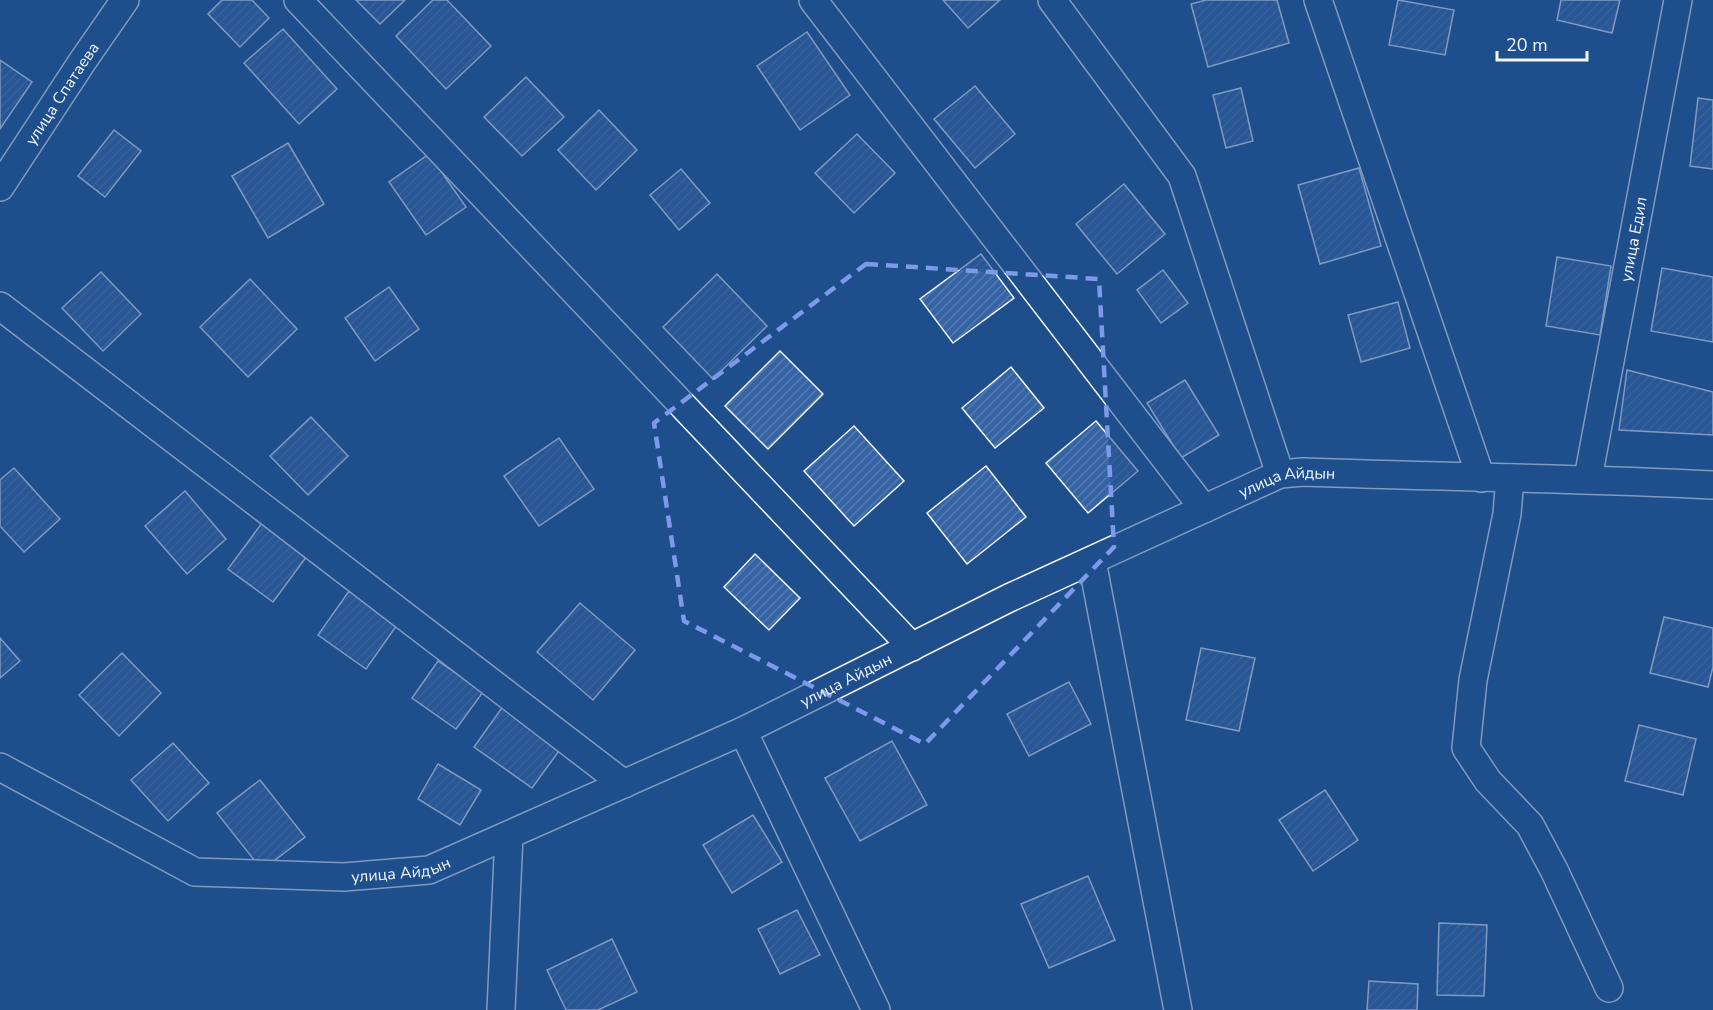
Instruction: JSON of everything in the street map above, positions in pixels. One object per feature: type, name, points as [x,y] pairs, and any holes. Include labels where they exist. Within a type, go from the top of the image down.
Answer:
[{"type":"street","name":"улица Спатаева","points":[[0,187],[125,0]]},
{"type":"street","points":[[298,0],[912,647]]},
{"type":"street","points":[[813,0],[1204,509]]},
{"type":"street","points":[[1052,0],[1182,176],[1280,474]]},
{"type":"street","points":[[1318,0],[1481,478]]},
{"type":"street","name":"улица Едил","points":[[1588,478],[1678,0]]},
{"type":"street","points":[[0,306],[624,784]]},
{"type":"street","name":"улица Айдын","points":[[0,767],[195,872],[344,877],[429,870],[744,731],[1009,598],[1280,474],[1303,472],[1481,478],[1588,478],[1713,485]]},
{"type":"street","points":[[1510,478],[1507,514],[1473,680],[1466,748],[1488,781],[1530,825],[1554,870],[1609,988]]},
{"type":"street","points":[[1092,561],[1178,1010]]},
{"type":"street","points":[[744,731],[876,1010]]},
{"type":"street","points":[[501,1010],[509,835]]},
{"type":"highlighted area","points":[[866,264],[1099,279],[1114,547],[925,744],[684,621],[654,423]]},
{"type":"building","points":[[222,0],[252,0],[269,18],[240,47],[208,14]]},
{"type":"building","points":[[356,0],[405,0],[380,24]]},
{"type":"building","points":[[433,0],[447,0],[491,46],[446,89],[396,36]]},
{"type":"building","points":[[943,0],[1000,0],[968,28]]},
{"type":"building","points":[[1206,0],[1277,0],[1289,43],[1208,67],[1191,4]]},
{"type":"building","points":[[1398,0],[1454,10],[1445,55],[1389,45]]},
{"type":"building","points":[[1561,0],[1620,0],[1612,33],[1557,20]]},
{"type":"building","points":[[283,29],[337,89],[299,124],[244,63]]},
{"type":"building","points":[[807,32],[850,95],[800,130],[757,66]]},
{"type":"building","points":[[0,60],[32,82],[0,129]]},
{"type":"building","points":[[526,77],[564,117],[522,156],[484,117]]},
{"type":"building","points":[[975,86],[1015,134],[975,168],[934,119]]},
{"type":"building","points":[[1241,88],[1253,141],[1226,148],[1213,95]]},
{"type":"building","points":[[1698,98],[1713,100],[1713,169],[1690,166]]},
{"type":"building","points":[[599,110],[637,150],[596,190],[558,150]]},
{"type":"building","points":[[114,130],[141,151],[105,197],[78,176]]},
{"type":"building","points":[[857,134],[895,173],[854,213],[815,173]]},
{"type":"building","points":[[288,143],[324,204],[268,238],[232,176]]},
{"type":"building","points":[[429,154],[466,207],[426,235],[389,182]]},
{"type":"building","points":[[1359,168],[1381,246],[1320,264],[1298,185]]},
{"type":"building","points":[[681,169],[710,203],[679,230],[650,195]]},
{"type":"building","points":[[1124,184],[1165,234],[1117,274],[1076,224]]},
{"type":"building","points":[[981,254],[1014,298],[953,343],[920,299]]},
{"type":"building","points":[[1557,257],[1611,266],[1600,335],[1546,326]]},
{"type":"building","points":[[1662,268],[1713,277],[1713,342],[1651,331]]},
{"type":"building","points":[[1163,270],[1188,303],[1161,323],[1137,290]]},
{"type":"building","points":[[101,272],[141,314],[103,351],[62,308]]},
{"type":"building","points":[[717,274],[767,326],[713,379],[663,327]]},
{"type":"building","points":[[250,279],[297,329],[248,377],[200,327]]},
{"type":"building","points":[[389,287],[419,329],[375,361],[345,318]]},
{"type":"building","points":[[1398,302],[1410,348],[1361,362],[1348,315]]},
{"type":"building","points":[[780,351],[823,394],[768,449],[725,406]]},
{"type":"building","points":[[1011,367],[1044,408],[995,448],[962,408]]},
{"type":"building","points":[[1627,370],[1713,392],[1713,435],[1619,430]]},
{"type":"building","points":[[1185,380],[1219,435],[1181,458],[1147,403]]},
{"type":"building","points":[[311,417],[348,456],[308,495],[270,456]]},
{"type":"building","points":[[1096,421],[1138,471],[1088,513],[1046,463]]},
{"type":"building","points":[[854,426],[904,481],[854,526],[804,471]]},
{"type":"building","points":[[559,438],[594,489],[539,526],[504,476]]},
{"type":"building","points":[[986,466],[1026,517],[967,564],[927,513]]},
{"type":"building","points":[[14,468],[60,519],[24,552],[0,526],[0,480]]},
{"type":"building","points":[[185,491],[226,539],[187,574],[145,526]]},
{"type":"building","points":[[262,523],[307,556],[273,602],[228,569]]},
{"type":"building","points":[[755,554],[800,598],[769,630],[724,587]]},
{"type":"building","points":[[349,591],[397,625],[366,669],[318,635]]},
{"type":"building","points":[[580,603],[635,650],[593,700],[537,652]]},
{"type":"building","points":[[1664,617],[1713,628],[1713,667],[1708,687],[1650,673]]},
{"type":"building","points":[[0,638],[20,661],[0,678]]},
{"type":"building","points":[[1201,648],[1255,658],[1239,731],[1186,720]]},
{"type":"building","points":[[122,653],[161,693],[119,736],[79,695]]},
{"type":"building","points":[[438,661],[483,692],[456,729],[412,698]]},
{"type":"building","points":[[1069,682],[1091,724],[1029,756],[1007,714]]},
{"type":"building","points":[[506,702],[564,744],[532,788],[474,747]]},
{"type":"building","points":[[1639,725],[1696,739],[1683,795],[1625,781]]},
{"type":"building","points":[[892,741],[927,805],[860,841],[825,778]]},
{"type":"building","points":[[173,743],[209,783],[168,821],[131,780]]},
{"type":"building","points":[[438,764],[481,790],[460,825],[418,799]]},
{"type":"building","points":[[260,780],[305,837],[262,870],[217,813]]},
{"type":"building","points":[[1325,790],[1358,840],[1313,871],[1279,820]]},
{"type":"building","points":[[753,815],[782,862],[732,893],[703,845]]},
{"type":"building","points":[[1088,876],[1115,940],[1049,968],[1021,904]]},
{"type":"building","points":[[797,910],[820,955],[780,974],[758,929]]},
{"type":"building","points":[[1439,923],[1487,925],[1484,996],[1437,995]]},
{"type":"building","points":[[612,939],[637,992],[598,1010],[566,1010],[547,970]]},
{"type":"building","points":[[1369,981],[1418,984],[1417,1010],[1367,1010]]}]
